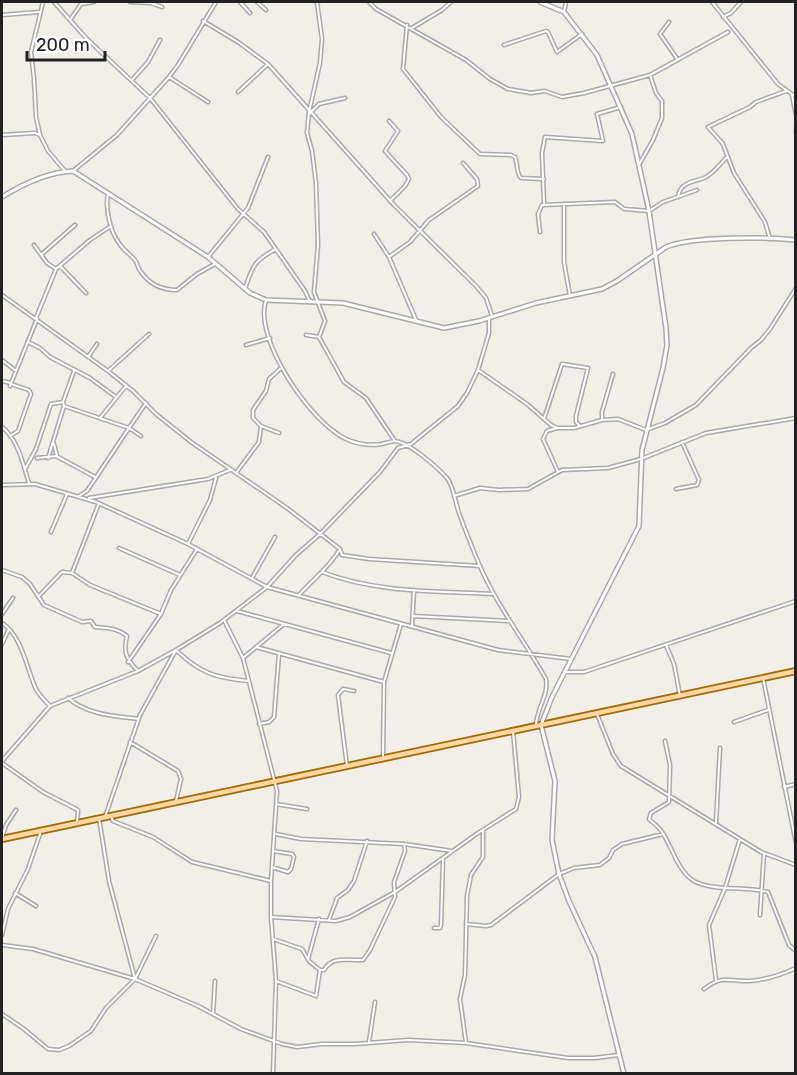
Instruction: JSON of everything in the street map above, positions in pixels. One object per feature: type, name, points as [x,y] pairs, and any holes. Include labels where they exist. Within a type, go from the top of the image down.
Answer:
[{"type":"main road","points":[[2,839],[795,671]]},
{"type":"street","points":[[43,2],[31,52],[36,117],[40,135],[51,156],[65,171]]},
{"type":"street","points":[[54,2],[86,38],[150,98],[244,214],[264,232],[305,291],[310,302]]},
{"type":"street","points":[[70,20],[81,4],[94,2]]},
{"type":"street","points":[[130,2],[151,3],[162,7]]},
{"type":"street","points":[[73,171],[117,135],[169,77],[216,2]]},
{"type":"street","points":[[240,2],[250,13]]},
{"type":"street","points":[[257,2],[266,10]]},
{"type":"street","points":[[317,2],[322,39],[307,134],[312,151],[316,183],[318,245],[314,284],[316,302],[324,321],[318,337]]},
{"type":"street","points":[[369,2],[376,9],[412,28],[508,89],[531,93],[545,91],[562,97],[650,75],[728,32]]},
{"type":"street","points":[[412,28],[451,2]]},
{"type":"street","points":[[538,725],[639,526],[642,486],[641,459],[667,345],[657,254],[640,163],[632,134],[597,55],[564,12],[540,2]]},
{"type":"street","points":[[564,12],[566,2]]},
{"type":"street","points":[[712,2],[786,91],[794,96],[795,115]]},
{"type":"street","points":[[723,17],[731,13],[741,2]]},
{"type":"street","points":[[2,15],[39,12]]},
{"type":"street","points":[[77,823],[78,810],[43,792],[2,762],[5,755],[50,706],[138,671],[176,650],[237,611],[267,586],[380,472],[398,448],[411,444],[458,406],[478,370],[489,333],[490,317],[486,298],[477,287],[390,201],[268,64],[203,21]]},
{"type":"street","points":[[669,22],[660,34],[678,60]]},
{"type":"street","points":[[407,26],[403,69],[441,117],[480,154],[511,155],[517,161],[518,176],[544,178]]},
{"type":"street","points":[[504,45],[546,31],[557,52],[582,34]]},
{"type":"street","points":[[132,80],[146,65],[160,40]]},
{"type":"street","points":[[238,92],[268,64]]},
{"type":"street","points":[[640,163],[662,118],[662,101],[656,93],[650,75]]},
{"type":"street","points":[[169,77],[208,102]]},
{"type":"street","points":[[770,239],[765,222],[734,173],[723,144],[708,127],[756,102],[786,91]]},
{"type":"street","points":[[309,112],[319,104],[345,98]]},
{"type":"street","points":[[544,204],[542,153],[545,137],[603,141],[597,114],[621,107]]},
{"type":"street","points":[[389,121],[398,131],[385,151],[409,179],[390,201]]},
{"type":"street","points":[[795,128],[795,133]]},
{"type":"street","points":[[2,135],[36,133],[40,135]]},
{"type":"street","points":[[678,197],[679,191],[687,184],[704,178],[727,156]]},
{"type":"street","points":[[208,257],[244,214],[254,196],[268,157]]},
{"type":"street","points":[[389,257],[410,242],[429,220],[478,186],[477,179],[463,163]]},
{"type":"street","points":[[2,197],[25,183],[65,171],[73,171],[208,257],[245,289],[266,300],[356,305],[444,328],[536,303],[602,289],[666,247],[685,241],[795,240]]},
{"type":"street","points":[[540,232],[538,214],[540,206],[544,204],[615,202],[624,209],[649,211],[663,202],[696,190]]},
{"type":"street","points":[[108,194],[106,201],[111,226],[119,244],[151,283],[160,288],[177,290],[197,274],[216,264]]},
{"type":"street","points":[[564,204],[564,262],[570,296]]},
{"type":"street","points":[[42,254],[75,225]]},
{"type":"street","points":[[11,384],[56,269],[90,240],[111,226]]},
{"type":"street","points":[[374,234],[389,257],[416,322]]},
{"type":"street","points":[[34,245],[47,263],[56,269]]},
{"type":"street","points":[[245,289],[254,264],[261,257],[276,249]]},
{"type":"street","points":[[60,266],[86,293]]},
{"type":"street","points":[[478,370],[557,428],[566,429],[602,420],[625,421],[646,430],[665,423],[696,405],[761,340],[795,288]]},
{"type":"street","points":[[2,295],[108,372],[156,414],[287,508],[340,549],[342,555],[480,566]]},
{"type":"street","points":[[266,300],[262,312],[281,369],[317,416],[341,437],[378,445],[395,441]]},
{"type":"street","points":[[108,372],[149,334]]},
{"type":"street","points":[[306,335],[318,337]]},
{"type":"street","points":[[318,337],[344,382],[366,398],[395,441],[423,457],[448,480],[480,566],[546,679],[547,686],[536,719],[555,781],[552,840],[559,874],[595,957],[624,1074]]},
{"type":"street","points":[[246,345],[270,338]]},
{"type":"street","points":[[28,342],[74,371],[90,378],[116,397]]},
{"type":"street","points":[[88,357],[97,344]]},
{"type":"street","points":[[2,360],[16,371]]},
{"type":"street","points":[[544,419],[562,364],[588,368],[576,416],[576,422],[580,426]]},
{"type":"street","points":[[279,433],[261,426],[253,418],[252,413],[264,395],[271,375],[281,369]]},
{"type":"street","points":[[48,458],[74,371]]},
{"type":"street","points":[[602,420],[602,412],[613,374]]},
{"type":"street","points":[[2,381],[29,390],[30,394],[18,431],[10,436]]},
{"type":"street","points":[[100,418],[126,386]]},
{"type":"street","points":[[25,469],[36,449],[51,404],[63,402]]},
{"type":"street","points":[[79,496],[87,491],[146,403]]},
{"type":"street","points":[[64,406],[129,428],[141,436]]},
{"type":"street","points":[[454,496],[480,488],[528,489],[558,472],[608,468],[641,459],[706,433],[795,418]]},
{"type":"street","points":[[236,473],[259,442],[261,426]]},
{"type":"street","points":[[2,427],[10,436],[25,469],[28,483]]},
{"type":"street","points":[[557,428],[547,431],[543,439],[558,472]]},
{"type":"street","points":[[53,441],[57,457]]},
{"type":"street","points":[[676,489],[697,485],[699,480],[682,442]]},
{"type":"street","points":[[37,458],[57,457],[95,477]]},
{"type":"street","points":[[87,498],[216,477],[232,470]]},
{"type":"street","points":[[188,544],[210,500],[216,477]]},
{"type":"street","points":[[2,485],[28,483],[87,498],[188,544],[267,586],[498,650],[571,659]]},
{"type":"street","points":[[51,532],[67,494]]},
{"type":"street","points":[[72,573],[99,503]]},
{"type":"street","points":[[252,578],[275,537]]},
{"type":"street","points":[[119,548],[180,575]]},
{"type":"street","points":[[128,662],[160,614],[171,590],[196,549]]},
{"type":"street","points":[[299,595],[331,565],[340,549]]},
{"type":"street","points":[[2,570],[22,577],[30,584],[44,605],[82,621],[90,621],[95,627],[117,629],[125,634],[127,636],[123,650],[128,662],[138,671]]},
{"type":"street","points":[[38,597],[62,572],[72,573],[90,585],[160,614]]},
{"type":"street","points":[[322,573],[358,584],[414,590],[496,594]]},
{"type":"street","points":[[412,626],[414,590]]},
{"type":"street","points":[[2,614],[13,598]]},
{"type":"street","points":[[565,672],[584,672],[795,601]]},
{"type":"street","points":[[237,611],[391,653]]},
{"type":"street","points":[[413,616],[511,621]]},
{"type":"street","points":[[224,620],[243,658],[277,791],[271,881],[276,981],[276,1042],[273,1074]]},
{"type":"street","points":[[2,623],[9,629],[25,658],[35,687],[50,706]]},
{"type":"street","points":[[243,658],[284,624]]},
{"type":"street","points":[[383,758],[384,682],[401,624]]},
{"type":"street","points":[[2,644],[9,629]]},
{"type":"street","points":[[666,645],[674,664],[680,696]]},
{"type":"street","points":[[256,648],[384,682]]},
{"type":"street","points":[[176,650],[192,665],[209,675],[222,679],[249,681]]},
{"type":"street","points":[[135,979],[109,880],[105,817],[139,719],[176,650]]},
{"type":"street","points":[[259,724],[270,722],[274,717],[279,654]]},
{"type":"street","points":[[764,678],[795,843]]},
{"type":"street","points":[[347,766],[338,695],[343,689],[354,691]]},
{"type":"street","points":[[68,699],[88,711],[139,719]]},
{"type":"street","points":[[734,722],[769,710]]},
{"type":"street","points":[[597,714],[613,754],[621,766],[764,853],[795,865]]},
{"type":"street","points":[[271,917],[336,921],[350,917],[395,892],[516,809],[518,804],[513,731]]},
{"type":"street","points":[[665,741],[670,765],[669,802],[649,816],[663,834],[684,872],[692,880],[725,888],[768,892],[789,945],[795,951]]},
{"type":"street","points":[[130,742],[178,771],[181,776],[176,801]]},
{"type":"street","points":[[716,823],[720,748]]},
{"type":"street","points":[[2,751],[5,755]]},
{"type":"street","points":[[784,788],[795,784]]},
{"type":"street","points":[[276,804],[307,809]]},
{"type":"street","points":[[2,839],[6,825],[16,810]]},
{"type":"street","points":[[105,817],[153,837],[192,862],[271,881]]},
{"type":"street","points":[[466,1043],[460,999],[465,975],[468,882],[483,857],[483,830]]},
{"type":"street","points":[[2,935],[8,909],[28,869],[41,831]]},
{"type":"street","points":[[275,834],[301,839],[405,844],[452,851]]},
{"type":"street","points":[[466,924],[491,925],[559,874],[574,868],[600,865],[609,858],[617,846],[663,834]]},
{"type":"street","points":[[716,980],[709,925],[725,888],[740,839]]},
{"type":"street","points":[[329,920],[337,898],[348,890],[354,881],[367,841]]},
{"type":"street","points":[[320,970],[324,970],[333,960],[363,960],[392,903],[395,892],[394,882],[405,851],[405,844]]},
{"type":"street","points":[[272,867],[288,872],[294,857],[292,854],[273,851]]},
{"type":"street","points":[[760,915],[764,853]]},
{"type":"street","points":[[434,928],[440,928],[441,925],[443,858]]},
{"type":"street","points":[[15,893],[36,906]]},
{"type":"street","points":[[308,959],[318,919]]},
{"type":"street","points":[[2,1014],[48,1049],[59,1050],[85,1036],[97,1023],[106,1008],[135,979],[156,936]]},
{"type":"street","points":[[273,939],[302,949],[308,959],[320,970]]},
{"type":"street","points":[[2,945],[33,949],[135,979],[241,1029],[297,1047],[408,1040],[466,1043],[568,1058],[594,1058],[619,1054]]},
{"type":"street","points":[[704,989],[716,980],[764,979],[784,974],[795,968]]},
{"type":"street","points":[[276,981],[316,996],[320,970]]},
{"type":"street","points":[[213,1014],[215,981]]},
{"type":"street","points":[[369,1042],[375,1002]]}]
